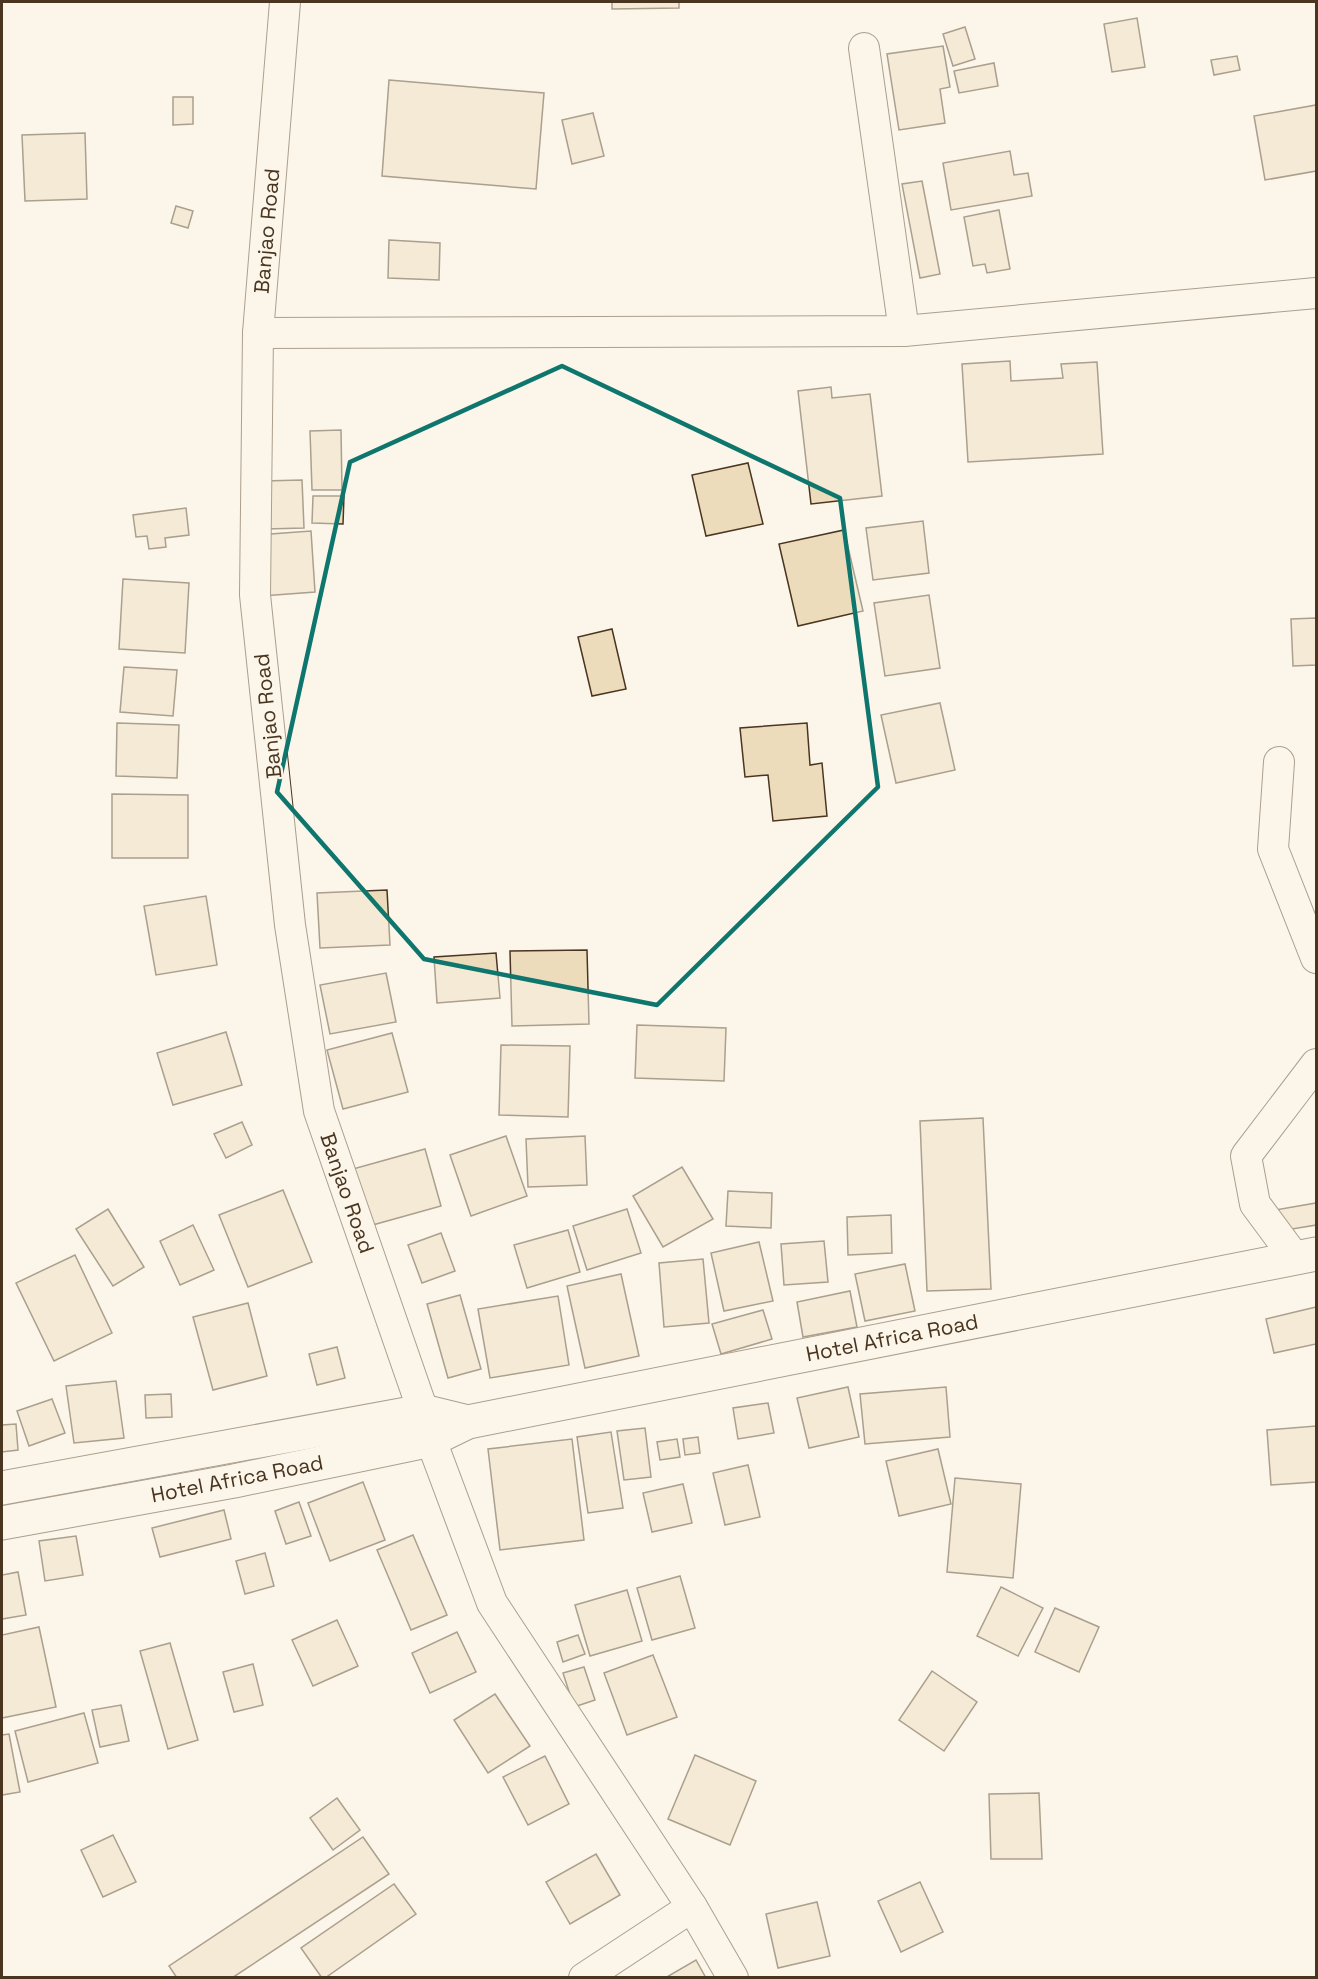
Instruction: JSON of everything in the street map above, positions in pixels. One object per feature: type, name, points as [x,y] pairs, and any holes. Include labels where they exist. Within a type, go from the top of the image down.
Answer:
[{"type":"street","name":"Banjao Road","points":[[285,2],[258,333],[255,595],[292,937],[319,1111],[427,1426],[492,1603],[692,1907],[733,1977]]},
{"type":"street","points":[[864,48],[904,331]]},
{"type":"street","points":[[258,333],[904,331],[1317,293]]},
{"type":"street","points":[[1279,762],[1273,849],[1317,958]]},
{"type":"street","points":[[1306,1256],[1255,1204],[1246,1156],[1317,1064]]},
{"type":"street","name":"Hotel Africa Road","points":[[2,1488],[468,1422],[1306,1256]]},
{"type":"street","name":"Hotel Africa Road","points":[[2,1523],[234,1481],[427,1426]]},
{"type":"street","points":[[584,1977],[692,1907]]},
{"type":"highlighted area","points":[[562,366],[840,498],[878,787],[657,1005],[424,959],[277,792],[350,462]]},
{"type":"building","points":[[612,2],[679,2],[679,8],[612,9]]},
{"type":"building","points":[[1137,18],[1145,67],[1112,72],[1104,24]]},
{"type":"building","points":[[965,27],[975,59],[953,66],[943,34]]},
{"type":"building","points":[[943,46],[950,87],[940,89],[945,123],[899,130],[887,54]]},
{"type":"building","points":[[1237,56],[1240,70],[1214,75],[1211,60]]},
{"type":"building","points":[[994,63],[998,86],[959,93],[954,71]]},
{"type":"building","points":[[389,80],[544,93],[536,189],[382,176]]},
{"type":"building","points":[[173,97],[193,97],[193,124],[173,125]]},
{"type":"building","points":[[1316,105],[1316,171],[1265,180],[1254,116]]},
{"type":"building","points":[[593,113],[604,156],[572,164],[562,120]]},
{"type":"building","points":[[85,133],[87,199],[25,201],[22,135]]},
{"type":"building","points":[[1010,151],[1014,175],[1028,173],[1032,196],[951,210],[943,163]]},
{"type":"building","points":[[922,181],[940,274],[920,278],[902,184]]},
{"type":"building","points":[[176,206],[193,211],[188,228],[171,223]]},
{"type":"building","points":[[999,210],[1010,269],[987,273],[985,264],[973,266],[964,217]]},
{"type":"building","points":[[389,240],[440,243],[439,280],[388,278]]},
{"type":"building","points":[[1010,361],[1011,381],[1063,378],[1061,364],[1097,362],[1103,454],[968,462],[962,364]]},
{"type":"building","points":[[831,387],[832,398],[870,394],[882,496],[811,504],[798,391]]},
{"type":"building","points":[[341,430],[342,490],[312,490],[310,431]]},
{"type":"building","points":[[748,463],[763,524],[706,536],[692,475]]},
{"type":"building","points":[[302,480],[304,528],[265,529],[263,481]]},
{"type":"building","points":[[313,496],[344,496],[343,524],[312,523]]},
{"type":"building","points":[[186,508],[189,535],[165,538],[166,547],[149,549],[147,536],[136,537],[133,515]]},
{"type":"building","points":[[923,521],[929,573],[873,580],[866,528]]},
{"type":"building","points":[[844,530],[863,611],[798,626],[779,544]]},
{"type":"building","points":[[311,531],[315,592],[262,596],[257,535]]},
{"type":"building","points":[[123,579],[189,583],[185,653],[119,649]]},
{"type":"building","points":[[929,595],[940,668],[885,676],[874,603]]},
{"type":"building","points":[[1316,618],[1316,665],[1293,666],[1291,619]]},
{"type":"building","points":[[612,629],[626,689],[592,696],[578,637]]},
{"type":"building","points":[[124,667],[177,670],[173,716],[120,712]]},
{"type":"building","points":[[940,703],[955,770],[896,783],[881,715]]},
{"type":"building","points":[[117,723],[179,725],[177,778],[116,776]]},
{"type":"building","points":[[807,723],[810,765],[822,763],[827,816],[773,821],[768,775],[745,777],[740,728]]},
{"type":"building","points":[[112,794],[188,795],[188,858],[112,858]]},
{"type":"building","points":[[387,890],[390,945],[320,948],[317,893]]},
{"type":"building","points":[[206,896],[217,965],[156,975],[144,906]]},
{"type":"building","points":[[587,950],[589,1024],[512,1026],[510,951]]},
{"type":"building","points":[[496,953],[500,998],[437,1003],[434,957]]},
{"type":"building","points":[[386,973],[396,1022],[330,1034],[320,985]]},
{"type":"building","points":[[637,1025],[726,1028],[724,1081],[635,1078]]},
{"type":"building","points":[[226,1032],[242,1085],[173,1105],[157,1053]]},
{"type":"building","points":[[392,1033],[408,1092],[343,1109],[327,1050]]},
{"type":"building","points":[[501,1045],[570,1046],[568,1117],[499,1115]]},
{"type":"building","points":[[983,1118],[991,1289],[927,1291],[920,1121]]},
{"type":"building","points":[[242,1122],[252,1145],[226,1158],[214,1134]]},
{"type":"building","points":[[506,1136],[527,1196],[471,1216],[450,1155]]},
{"type":"building","points":[[585,1136],[587,1185],[528,1187],[526,1139]]},
{"type":"building","points":[[425,1149],[441,1206],[369,1226],[353,1169]]},
{"type":"building","points":[[682,1167],[713,1219],[663,1247],[633,1196]]},
{"type":"building","points":[[283,1190],[312,1262],[248,1287],[219,1215]]},
{"type":"building","points":[[728,1191],[772,1193],[771,1228],[726,1226]]},
{"type":"building","points":[[1316,1203],[1316,1225],[1280,1231],[1275,1210]]},
{"type":"building","points":[[108,1209],[144,1267],[113,1286],[76,1229]]},
{"type":"building","points":[[627,1209],[641,1253],[587,1270],[573,1226]]},
{"type":"building","points":[[891,1215],[892,1253],[848,1255],[847,1217]]},
{"type":"building","points":[[193,1225],[214,1270],[180,1285],[160,1241]]},
{"type":"building","points":[[568,1230],[580,1272],[527,1288],[514,1245]]},
{"type":"building","points":[[441,1233],[455,1271],[422,1283],[408,1245]]},
{"type":"building","points":[[824,1241],[828,1282],[784,1285],[781,1244]]},
{"type":"building","points":[[759,1242],[773,1301],[724,1311],[711,1253]]},
{"type":"building","points":[[75,1255],[112,1333],[54,1361],[16,1283]]},
{"type":"building","points":[[703,1259],[709,1323],[664,1327],[659,1263]]},
{"type":"building","points":[[905,1264],[915,1311],[865,1321],[855,1274]]},
{"type":"building","points":[[621,1274],[639,1356],[585,1368],[567,1286]]},
{"type":"building","points":[[850,1291],[857,1327],[803,1337],[797,1302]]},
{"type":"building","points":[[460,1295],[481,1369],[448,1378],[427,1304]]},
{"type":"building","points":[[558,1296],[569,1365],[490,1378],[478,1309]]},
{"type":"building","points":[[248,1303],[267,1376],[213,1390],[193,1317]]},
{"type":"building","points":[[1316,1307],[1316,1344],[1274,1353],[1266,1319]]},
{"type":"building","points":[[763,1310],[772,1339],[721,1354],[712,1324]]},
{"type":"building","points":[[337,1347],[345,1378],[317,1385],[309,1354]]},
{"type":"building","points":[[116,1381],[124,1438],[74,1443],[66,1386]]},
{"type":"building","points":[[848,1387],[859,1437],[809,1448],[797,1398]]},
{"type":"building","points":[[946,1387],[950,1437],[865,1444],[860,1394]]},
{"type":"building","points":[[171,1394],[172,1417],[146,1418],[145,1395]]},
{"type":"building","points":[[52,1399],[65,1433],[29,1446],[17,1411]]},
{"type":"building","points":[[768,1403],[774,1433],[738,1439],[733,1408]]},
{"type":"building","points":[[16,1424],[18,1450],[2,1452],[2,1425]]},
{"type":"building","points":[[1316,1426],[1316,1482],[1271,1485],[1267,1430]]},
{"type":"building","points":[[645,1428],[651,1477],[624,1480],[617,1431]]},
{"type":"building","points":[[611,1432],[623,1508],[588,1513],[577,1437]]},
{"type":"building","points":[[698,1437],[700,1453],[685,1455],[683,1439]]},
{"type":"building","points":[[572,1439],[584,1540],[500,1550],[488,1449]]},
{"type":"building","points":[[677,1439],[680,1457],[660,1460],[657,1442]]},
{"type":"building","points":[[938,1449],[951,1504],[899,1516],[886,1461]]},
{"type":"building","points":[[748,1465],[760,1517],[725,1525],[713,1473]]},
{"type":"building","points":[[955,1478],[1021,1484],[1013,1578],[947,1572]]},
{"type":"building","points":[[363,1482],[385,1540],[330,1561],[308,1503]]},
{"type":"building","points":[[683,1484],[692,1523],[652,1532],[643,1493]]},
{"type":"building","points":[[299,1502],[311,1536],[286,1544],[275,1511]]},
{"type":"building","points":[[224,1510],[231,1539],[160,1557],[152,1528]]},
{"type":"building","points":[[413,1535],[447,1615],[411,1630],[377,1550]]},
{"type":"building","points":[[76,1536],[83,1575],[45,1581],[39,1541]]},
{"type":"building","points":[[265,1553],[274,1586],[245,1594],[236,1561]]},
{"type":"building","points":[[18,1572],[26,1615],[2,1619],[2,1575]]},
{"type":"building","points":[[680,1576],[695,1628],[652,1640],[637,1588]]},
{"type":"building","points":[[1001,1587],[1043,1608],[1018,1656],[977,1636]]},
{"type":"building","points":[[627,1590],[642,1641],[590,1656],[575,1605]]},
{"type":"building","points":[[1055,1608],[1099,1627],[1079,1672],[1035,1652]]},
{"type":"building","points":[[337,1620],[358,1666],[313,1686],[292,1640]]},
{"type":"building","points":[[39,1627],[56,1707],[2,1718],[2,1635]]},
{"type":"building","points":[[457,1632],[476,1672],[430,1693],[412,1653]]},
{"type":"building","points":[[578,1635],[585,1654],[563,1662],[557,1642]]},
{"type":"building","points":[[170,1643],[198,1740],[168,1749],[140,1651]]},
{"type":"building","points":[[653,1655],[677,1717],[627,1735],[604,1673]]},
{"type":"building","points":[[253,1664],[263,1705],[234,1712],[223,1672]]},
{"type":"building","points":[[584,1667],[595,1700],[574,1707],[563,1673]]},
{"type":"building","points":[[932,1671],[977,1702],[944,1751],[899,1720]]},
{"type":"building","points":[[495,1694],[530,1746],[488,1773],[454,1720]]},
{"type":"building","points":[[121,1705],[129,1741],[100,1747],[92,1710]]},
{"type":"building","points":[[84,1713],[98,1763],[28,1782],[15,1731]]},
{"type":"building","points":[[9,1734],[20,1792],[2,1795],[2,1735]]},
{"type":"building","points":[[695,1755],[756,1781],[730,1845],[668,1819]]},
{"type":"building","points":[[545,1756],[569,1804],[528,1825],[503,1777]]},
{"type":"building","points":[[1039,1793],[1042,1859],[991,1859],[989,1794]]},
{"type":"building","points":[[337,1798],[360,1830],[333,1850],[310,1818]]},
{"type":"building","points":[[113,1835],[136,1882],[103,1897],[81,1850]]},
{"type":"building","points":[[363,1837],[389,1874],[232,1978],[177,1978],[169,1966]]},
{"type":"building","points":[[596,1854],[620,1895],[570,1924],[546,1882]]},
{"type":"building","points":[[920,1882],[943,1932],[901,1952],[878,1901]]},
{"type":"building","points":[[394,1884],[416,1914],[322,1978],[301,1948]]},
{"type":"building","points":[[817,1902],[830,1956],[778,1968],[766,1914]]},
{"type":"building","points":[[696,1960],[706,1978],[665,1978]]}]
